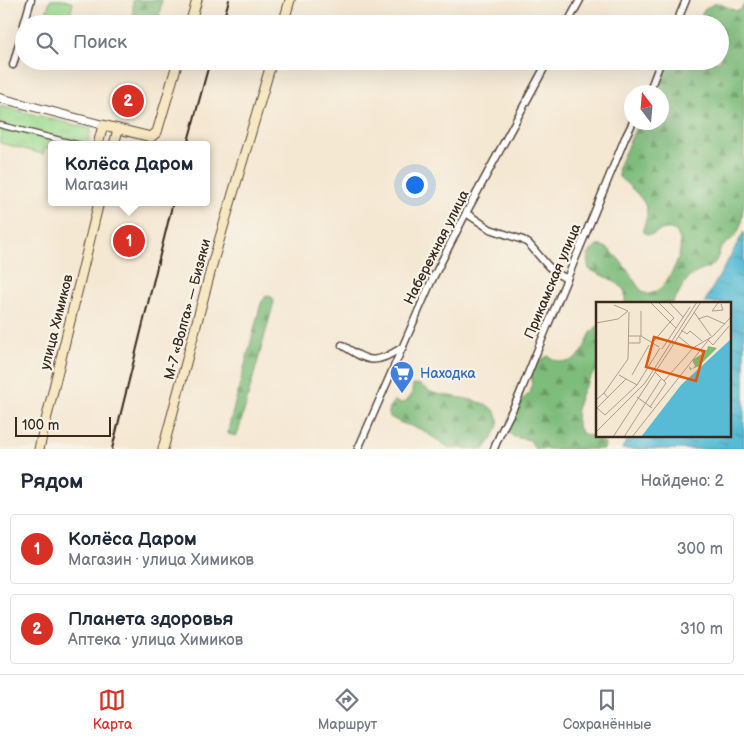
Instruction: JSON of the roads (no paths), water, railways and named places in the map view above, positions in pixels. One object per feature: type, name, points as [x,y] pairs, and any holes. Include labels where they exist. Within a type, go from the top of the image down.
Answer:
[{"type":"main road","points":[[193,15],[197,0]]},
{"type":"main road","points":[[286,15],[290,0]]},
{"type":"main road","points":[[99,141],[103,125],[150,141],[157,132],[175,70]]},
{"type":"main road","name":"М-7 «Волга» — Бизяки","points":[[162,449],[214,258],[269,70]]},
{"type":"main road","points":[[115,141],[118,129]]},
{"type":"main road","name":"улица Химиков","points":[[38,449],[99,206]]},
{"type":"street","points":[[27,15],[31,0]]},
{"type":"street","points":[[572,15],[580,0]]},
{"type":"street","points":[[680,15],[686,0]]},
{"type":"street","points":[[13,65],[15,58]]},
{"type":"street","name":"Набережная улица","points":[[358,449],[431,282],[543,70]]},
{"type":"street","points":[[652,85],[658,70]]},
{"type":"street","points":[[0,98],[103,125]]},
{"type":"street","points":[[0,125],[64,141]]},
{"type":"street","name":"Прикамская улица","points":[[494,449],[520,393],[629,130]]},
{"type":"street","points":[[466,213],[490,229],[523,240],[529,244],[556,274],[567,279]]},
{"type":"street","points":[[342,345],[362,357],[372,360],[383,359],[403,347]]},
{"type":"water","points":[[744,232],[744,449],[622,449],[628,437],[732,437],[732,302],[705,302]]},
{"type":"railway","points":[[225,15],[229,0]]},
{"type":"railway","points":[[188,141],[208,70]]},
{"type":"railway","points":[[112,449],[172,206]]},
{"type":"place","name":"Планета здоровья","points":[[128,101]]},
{"type":"place","name":"Колёса Даром","points":[[129,241]]},
{"type":"place","name":"Находка","points":[[402,394]]}]
